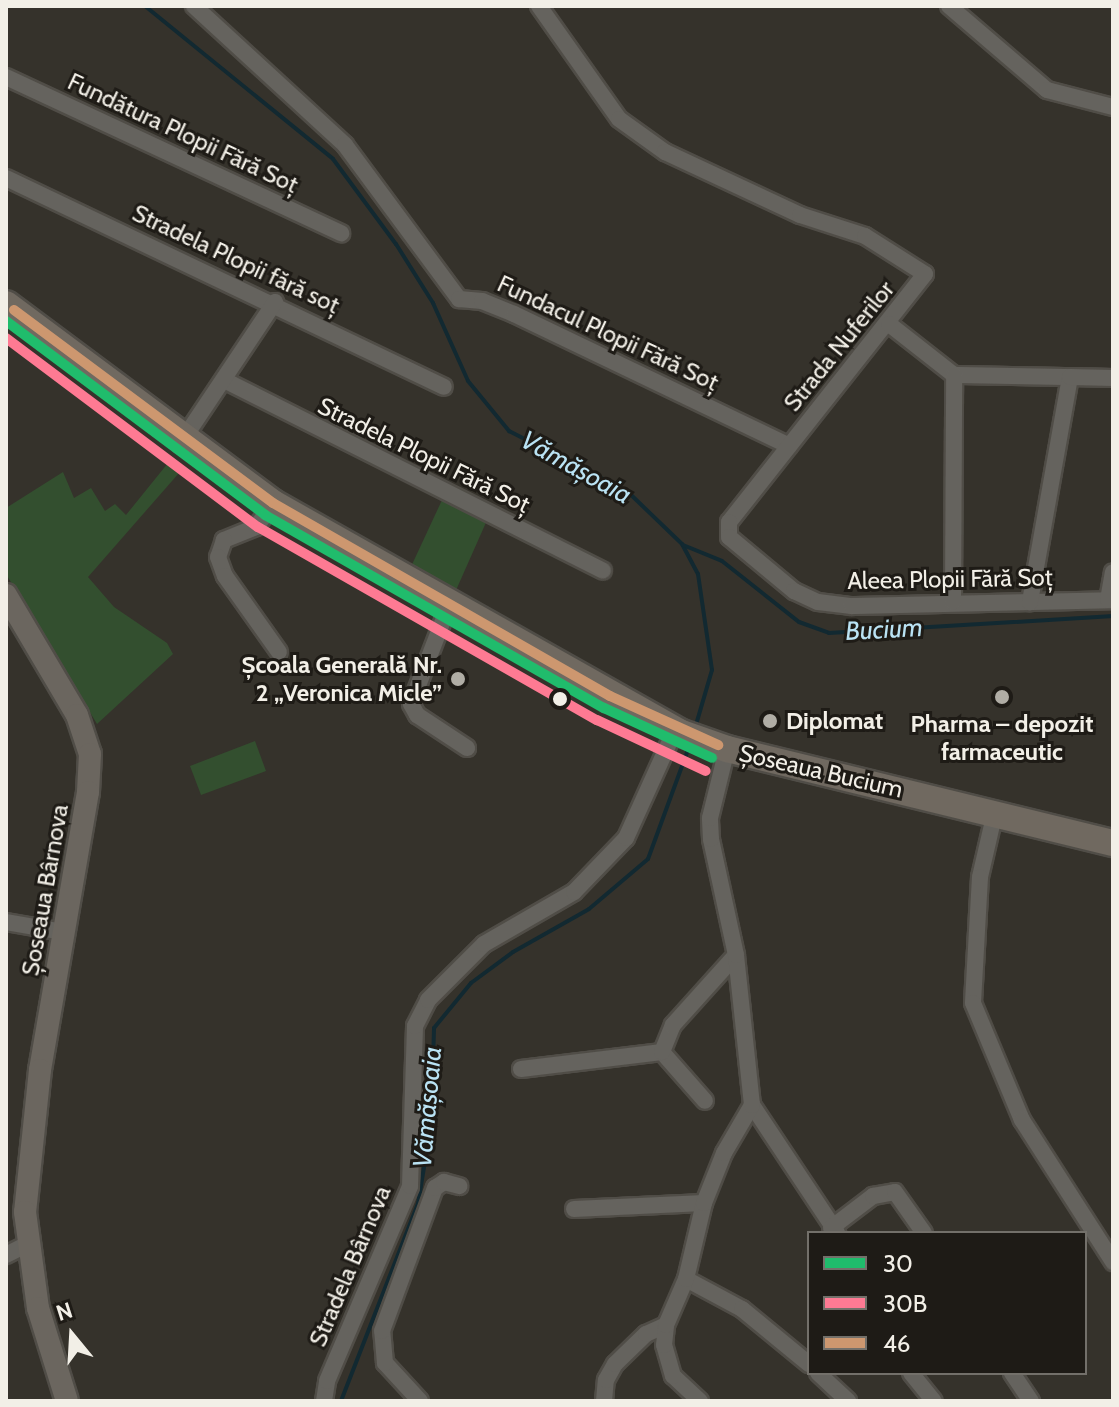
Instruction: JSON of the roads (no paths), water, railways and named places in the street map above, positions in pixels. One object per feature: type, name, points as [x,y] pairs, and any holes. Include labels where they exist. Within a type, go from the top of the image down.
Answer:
[{"type":"main road","name":"Șoseaua Bucium","points":[[6,304],[182,442],[265,515],[444,618],[675,737],[720,754],[993,819],[1113,843]]},
{"type":"main road","name":"Șoseaua Bucium","points":[[6,321],[273,503],[675,737]]},
{"type":"main road","name":"Șoseaua Bârnova","points":[[6,595],[71,704],[90,754],[88,792],[40,1070],[16,1250],[67,1401]]},
{"type":"main road","name":"Șoseaua Bucium","points":[[993,819],[1113,858]]},
{"type":"street","name":"Fundacul Plopii Fără Soț","points":[[194,6],[345,145],[459,299],[482,301],[514,314],[789,446]]},
{"type":"street","name":"Strada Nuferilor","points":[[539,6],[619,119],[665,152],[800,215],[865,236],[925,274],[889,324],[729,522]]},
{"type":"street","points":[[949,6],[1047,90],[1113,107]]},
{"type":"street","name":"Fundătura Plopii Fără Soț","points":[[6,77],[341,233]]},
{"type":"street","name":"Stradela Plopii fără soț","points":[[6,178],[275,302],[444,387]]},
{"type":"street","name":"Stradela Plopii Fără Soț","points":[[182,442],[275,302]]},
{"type":"street","points":[[889,324],[954,375],[1113,378]]},
{"type":"street","points":[[953,602],[954,375]]},
{"type":"street","points":[[1030,602],[1070,377]]},
{"type":"street","name":"Stradela Plopii Fără Soț","points":[[224,380],[603,571]]},
{"type":"street","points":[[265,515],[256,527],[224,540],[218,557],[225,576],[279,652]]},
{"type":"street","name":"Aleea Plopii Fără Soț","points":[[729,522],[729,537],[751,557],[794,591],[818,602],[852,606],[1111,600]]},
{"type":"street","points":[[1111,600],[1113,572]]},
{"type":"street","points":[[444,618],[411,704],[417,715],[467,748]]},
{"type":"street","name":"Stradela Bârnova","points":[[324,1401],[327,1381],[410,1186],[415,1026],[428,1000],[484,944],[552,908],[603,863],[626,838],[675,737]]},
{"type":"street","points":[[720,754],[710,818],[736,955],[752,1105],[834,1230],[873,1196],[895,1192],[923,1231]]},
{"type":"street","points":[[993,819],[974,925],[973,1003],[1022,1120],[1113,1262]]},
{"type":"street","points":[[6,922],[63,932]]},
{"type":"street","points":[[662,1052],[673,1025],[736,955]]},
{"type":"street","points":[[521,1069],[662,1052]]},
{"type":"street","points":[[662,1052],[705,1101]]},
{"type":"street","points":[[700,1401],[673,1376],[664,1345],[666,1325],[686,1279],[704,1203],[724,1153],[752,1105]]},
{"type":"street","points":[[420,1401],[385,1363],[382,1331],[435,1188],[444,1182],[459,1186]]},
{"type":"street","points":[[574,1209],[704,1203]]},
{"type":"street","points":[[686,1279],[742,1309],[807,1362]]},
{"type":"street","points":[[604,1401],[606,1380],[615,1364],[646,1334],[666,1325]]},
{"type":"street","points":[[820,1375],[848,1401]]},
{"type":"street","points":[[913,1375],[934,1401]]},
{"type":"street","points":[[1013,1375],[1031,1401]]},
{"type":"waterway","name":"Vămășoaia","points":[[145,6],[333,159],[396,244],[433,303],[468,381],[509,431],[628,492],[682,544],[698,574],[712,670],[695,728]]},
{"type":"waterway","name":"Bucium","points":[[683,545],[722,561],[799,622],[829,633],[1113,616]]},
{"type":"waterway","name":"Vămășoaia","points":[[341,1401],[418,1204],[431,1125],[434,1028],[471,983],[513,952],[589,909],[648,859],[690,744]]},
{"type":"place","name":"Școala Generală Nr. 2 „Veronica Micle”","points":[[458,679]]},
{"type":"place","name":"Pharma – depozit farmaceutic","points":[[1002,697]]},
{"type":"place","name":"Diplomat","points":[[770,721]]}]
